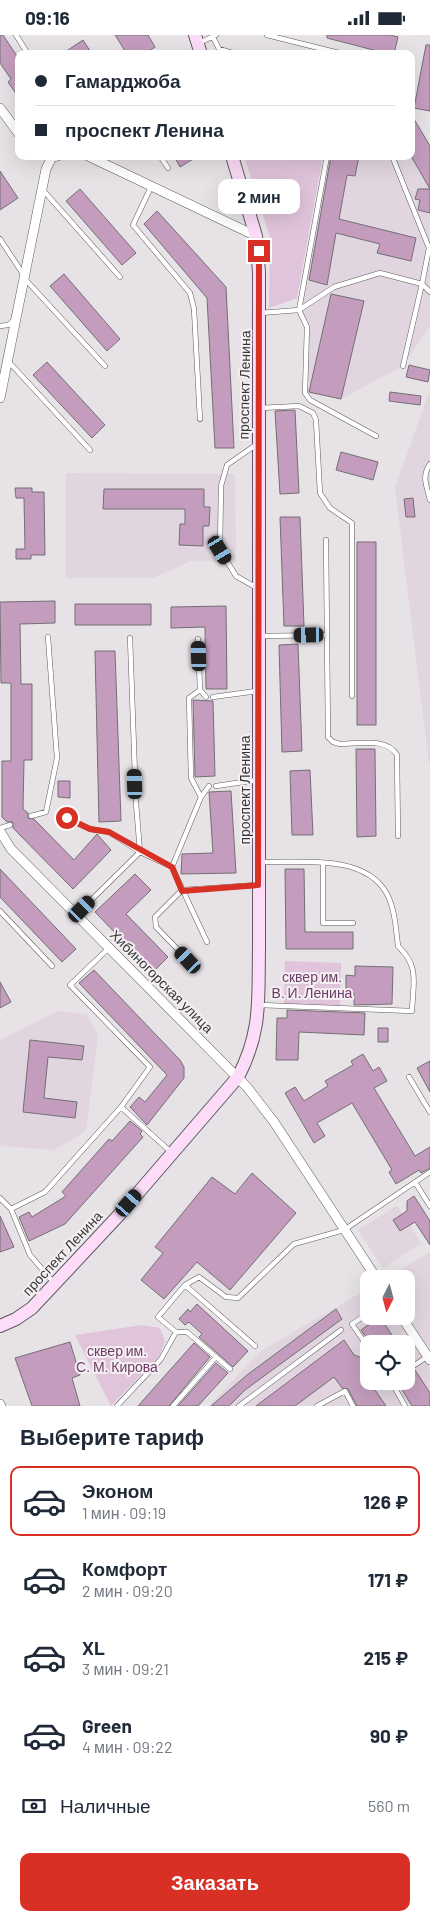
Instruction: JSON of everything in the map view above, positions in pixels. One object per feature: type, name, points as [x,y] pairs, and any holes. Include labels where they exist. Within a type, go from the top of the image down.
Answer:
[{"type":"main road","name":"проспект Ленина","points":[[0,1326],[16,1319],[32,1307],[55,1284],[172,1153],[234,1073],[246,1062],[257,1031],[260,636],[258,589],[259,251],[233,160]]},
{"type":"street","points":[[0,108],[15,128]]},
{"type":"street","points":[[0,398],[43,185],[52,160]]},
{"type":"street","points":[[96,160],[256,236]]},
{"type":"street","name":"Хибиногорская улица","points":[[0,830],[11,849],[247,1087],[274,1123],[344,1230]]},
{"type":"street","points":[[344,1230],[371,1270]]},
{"type":"street","points":[[407,1325],[429,1358]]},
{"type":"lane","points":[[16,35],[25,50]]},
{"type":"lane","points":[[267,35],[326,50]]},
{"type":"lane","points":[[198,44],[215,36],[219,50]]},
{"type":"lane","points":[[163,160],[168,168]]},
{"type":"lane","points":[[326,160],[299,310],[307,327],[305,393],[310,400],[376,436]]},
{"type":"lane","points":[[394,160],[429,248],[403,366]]},
{"type":"lane","points":[[43,185],[120,277]]},
{"type":"lane","points":[[151,186],[132,225],[190,293],[194,309],[200,419]]},
{"type":"lane","points":[[0,239],[24,277],[105,367]]},
{"type":"lane","points":[[259,313],[299,310],[334,287],[380,273],[422,284],[430,292]]},
{"type":"lane","points":[[0,326],[8,325],[16,319]]},
{"type":"lane","points":[[8,361],[90,449]]},
{"type":"lane","points":[[259,408],[299,406],[313,413],[316,420],[320,493],[330,509],[352,523],[352,696]]},
{"type":"lane","points":[[258,443],[227,465],[221,486],[220,550],[236,576],[258,589]]},
{"type":"lane","points":[[430,465],[425,472],[424,481],[430,500]]},
{"type":"lane","points":[[326,540],[328,737],[333,742],[340,744],[386,743],[393,747],[397,755],[398,836]]},
{"type":"lane","points":[[260,636],[327,635]]},
{"type":"lane","points":[[31,816],[46,812],[58,758],[48,637]]},
{"type":"lane","points":[[76,915],[140,851],[136,803],[130,638]]},
{"type":"lane","points":[[198,639],[200,690],[206,697]]},
{"type":"lane","points":[[200,690],[189,698],[192,778],[201,797]]},
{"type":"lane","points":[[213,697],[259,691]]},
{"type":"lane","points":[[216,786],[258,780]]},
{"type":"lane","points":[[172,867],[201,797],[209,786]]},
{"type":"lane","points":[[67,818],[90,829],[109,832],[140,851],[172,867],[207,942]]},
{"type":"lane","points":[[0,830],[10,825]]},
{"type":"lane","points":[[258,862],[341,863],[354,867],[380,884],[388,895],[394,917],[398,947],[413,964],[412,1011],[258,1005]]},
{"type":"lane","points":[[323,863],[323,923],[353,923]]},
{"type":"lane","points":[[188,960],[156,927],[155,917],[182,891],[258,885]]},
{"type":"lane","points":[[0,911],[52,966]]},
{"type":"lane","points":[[11,1209],[45,1192],[121,1107],[150,1067],[70,985],[109,948]]},
{"type":"lane","points":[[409,1077],[430,1112]]},
{"type":"lane","points":[[121,1107],[172,1153]]},
{"type":"lane","points":[[230,1369],[187,1332],[176,1332],[158,1317],[185,1285],[199,1277],[226,1297],[238,1297],[294,1244],[344,1230],[430,1172]]},
{"type":"lane","points":[[415,1182],[430,1206]]},
{"type":"lane","points":[[0,1198],[11,1209],[30,1255],[55,1284]]},
{"type":"lane","points":[[185,1285],[254,1346]]},
{"type":"lane","points":[[360,1319],[352,1324],[360,1336]]},
{"type":"lane","points":[[239,1406],[341,1330]]},
{"type":"lane","points":[[117,1406],[161,1359],[176,1332]]},
{"type":"lane","points":[[173,1406],[216,1357]]},
{"type":"lane","points":[[415,1366],[429,1358]]},
{"type":"lane","points":[[395,1390],[405,1406]]},
{"type":"lane","points":[[317,1406],[344,1391],[353,1406]]},
{"type":"shaded area","points":[[415,122],[430,146],[430,325],[403,366],[341,399],[305,393],[307,327],[299,310],[326,160],[415,160]]},
{"type":"shaded area","points":[[430,389],[430,764],[429,764],[395,488]]},
{"type":"shaded area","points":[[66,473],[235,474],[236,562],[191,561],[153,578],[66,578]]},
{"type":"shaded area","points":[[58,1011],[87,1014],[98,1036],[86,1131],[54,1150],[0,1146],[0,1040]]},
{"type":"shaded area","points":[[397,1205],[421,1243],[383,1268],[358,1230]]},
{"type":"shaded area","points":[[430,1252],[430,1406],[209,1406],[261,1351],[360,1293],[360,1325],[415,1325],[415,1270],[399,1270]]},
{"type":"green space","points":[[245,160],[322,160],[297,298],[269,308],[270,237]]},
{"type":"green space","name":"сквер им. В. И. Ленина","points":[[285,961],[341,963],[340,1006],[284,1005]]},
{"type":"green space","name":"сквер им. С. М. Кирова","points":[[142,1325],[160,1328],[165,1341],[159,1356],[111,1406],[75,1335]]},
{"type":"building","points":[[0,35],[3,35],[15,53],[15,92],[8,82],[11,79],[0,63]]},
{"type":"building","points":[[115,35],[148,35],[155,47],[151,50],[124,50]]},
{"type":"building","points":[[327,35],[390,35],[398,37],[395,50],[374,50],[327,38]]},
{"type":"building","points":[[83,40],[89,50],[68,50]]},
{"type":"building","points":[[426,45],[430,45],[430,111],[415,108]]},
{"type":"building","points":[[415,121],[430,146],[430,189],[413,160],[415,160]]},
{"type":"building","points":[[176,160],[191,160],[180,167]]},
{"type":"building","points":[[330,160],[358,160],[355,176],[347,175],[339,219],[416,238],[411,261],[377,253],[380,244],[336,233],[327,285],[309,280]]},
{"type":"building","points":[[0,171],[18,198],[0,210]]},
{"type":"building","points":[[80,189],[136,253],[122,265],[66,201]]},
{"type":"building","points":[[418,189],[430,189],[430,213],[418,210],[420,200],[415,199]]},
{"type":"building","points":[[157,211],[226,287],[234,448],[215,448],[207,298],[144,224]]},
{"type":"building","points":[[64,274],[120,339],[107,351],[50,286]]},
{"type":"building","points":[[331,294],[364,301],[341,399],[309,392]]},
{"type":"building","points":[[47,362],[105,425],[92,438],[33,375]]},
{"type":"building","points":[[409,365],[430,370],[428,382],[406,377]]},
{"type":"building","points":[[390,392],[421,396],[420,405],[389,401]]},
{"type":"building","points":[[295,410],[299,493],[280,494],[275,411]]},
{"type":"building","points":[[341,452],[378,462],[373,480],[336,470]]},
{"type":"building","points":[[15,488],[32,488],[32,492],[44,492],[45,555],[31,555],[31,559],[16,559],[16,549],[25,549],[24,498],[16,498]]},
{"type":"building","points":[[104,489],[204,489],[204,507],[210,507],[209,526],[203,526],[203,546],[179,545],[180,524],[185,524],[185,509],[103,509]]},
{"type":"building","points":[[413,498],[415,517],[406,517],[404,499]]},
{"type":"building","points":[[280,517],[300,517],[304,626],[284,626]]},
{"type":"building","points":[[357,542],[376,542],[376,725],[357,725]]},
{"type":"building","points":[[55,601],[55,623],[20,624],[21,684],[32,684],[32,760],[24,760],[23,809],[28,813],[28,818],[34,819],[74,860],[97,834],[111,850],[73,889],[13,828],[13,822],[7,822],[2,817],[2,761],[11,761],[11,683],[1,683],[0,602]]},
{"type":"building","points":[[75,604],[151,604],[151,625],[75,625]]},
{"type":"building","points":[[226,606],[227,689],[206,689],[205,627],[171,628],[171,607]]},
{"type":"building","points":[[298,644],[302,751],[282,752],[279,645]]},
{"type":"building","points":[[95,651],[115,651],[121,821],[99,822]]},
{"type":"building","points":[[193,700],[213,701],[215,776],[195,777]]},
{"type":"building","points":[[356,749],[375,749],[376,836],[357,837]]},
{"type":"building","points":[[310,770],[313,835],[292,835],[290,771]]},
{"type":"building","points":[[58,781],[70,781],[70,798],[58,797]]},
{"type":"building","points":[[231,791],[236,873],[181,874],[182,854],[213,853],[209,792]]},
{"type":"building","points":[[0,869],[76,949],[62,962],[0,897]]},
{"type":"building","points":[[285,869],[304,869],[305,932],[353,932],[353,949],[286,949]]},
{"type":"building","points":[[135,874],[151,890],[126,914],[168,957],[153,972],[95,912]]},
{"type":"building","points":[[355,966],[393,967],[392,1004],[354,1005],[354,993],[346,993],[346,975],[355,976]]},
{"type":"building","points":[[94,970],[180,1060],[184,1067],[184,1078],[147,1125],[130,1107],[139,1097],[145,1102],[167,1075],[79,983]]},
{"type":"building","points":[[0,982],[11,1002],[0,1008]]},
{"type":"building","points":[[287,1010],[365,1013],[364,1035],[299,1032],[298,1060],[276,1060],[277,1018],[287,1018]]},
{"type":"building","points":[[378,1028],[388,1028],[388,1042],[378,1042]]},
{"type":"building","points":[[30,1040],[84,1046],[82,1060],[48,1057],[44,1098],[77,1102],[75,1118],[23,1112]]},
{"type":"building","points":[[363,1054],[373,1071],[379,1067],[387,1081],[374,1088],[415,1156],[430,1147],[430,1168],[421,1173],[419,1170],[396,1184],[389,1172],[392,1170],[352,1103],[317,1123],[325,1136],[314,1143],[285,1093],[295,1087],[304,1101],[328,1086],[325,1081],[353,1065],[351,1061]]},
{"type":"building","points":[[430,1061],[430,1092],[417,1068]]},
{"type":"building","points":[[130,1121],[142,1131],[140,1134],[143,1137],[65,1224],[29,1241],[19,1217],[29,1212],[32,1217],[66,1196],[62,1192],[109,1139],[112,1141]]},
{"type":"building","points":[[252,1173],[296,1213],[230,1290],[197,1262],[164,1299],[141,1280],[163,1253],[155,1247],[212,1177],[235,1194]]},
{"type":"building","points":[[414,1196],[430,1221],[430,1245],[415,1222],[400,1231],[393,1220],[407,1211],[407,1201]]},
{"type":"building","points":[[0,1216],[14,1247],[0,1252]]},
{"type":"building","points":[[197,1304],[248,1351],[233,1367],[199,1337],[202,1334],[189,1322],[185,1325],[179,1319],[188,1309],[190,1312]]},
{"type":"building","points":[[336,1309],[342,1319],[245,1390],[229,1406],[211,1406],[247,1375]]},
{"type":"building","points":[[368,1325],[385,1325],[392,1335],[365,1335],[361,1330]]},
{"type":"building","points":[[344,1340],[354,1355],[360,1357],[360,1390],[375,1390],[386,1406],[357,1406],[348,1389],[342,1388],[334,1377],[295,1406],[256,1406]]},
{"type":"building","points":[[70,1342],[80,1375],[72,1378],[80,1406],[32,1406],[15,1358]]},
{"type":"building","points":[[194,1343],[210,1357],[169,1406],[138,1406]]},
{"type":"building","points":[[216,1363],[228,1373],[198,1406],[178,1406]]},
{"type":"building","points":[[415,1370],[430,1393],[430,1406],[412,1406],[402,1390],[415,1390]]},
{"type":"route","points":[[67,818],[90,829],[109,832],[140,851],[172,867],[182,891],[258,885],[260,636],[258,589],[259,251]]}]
